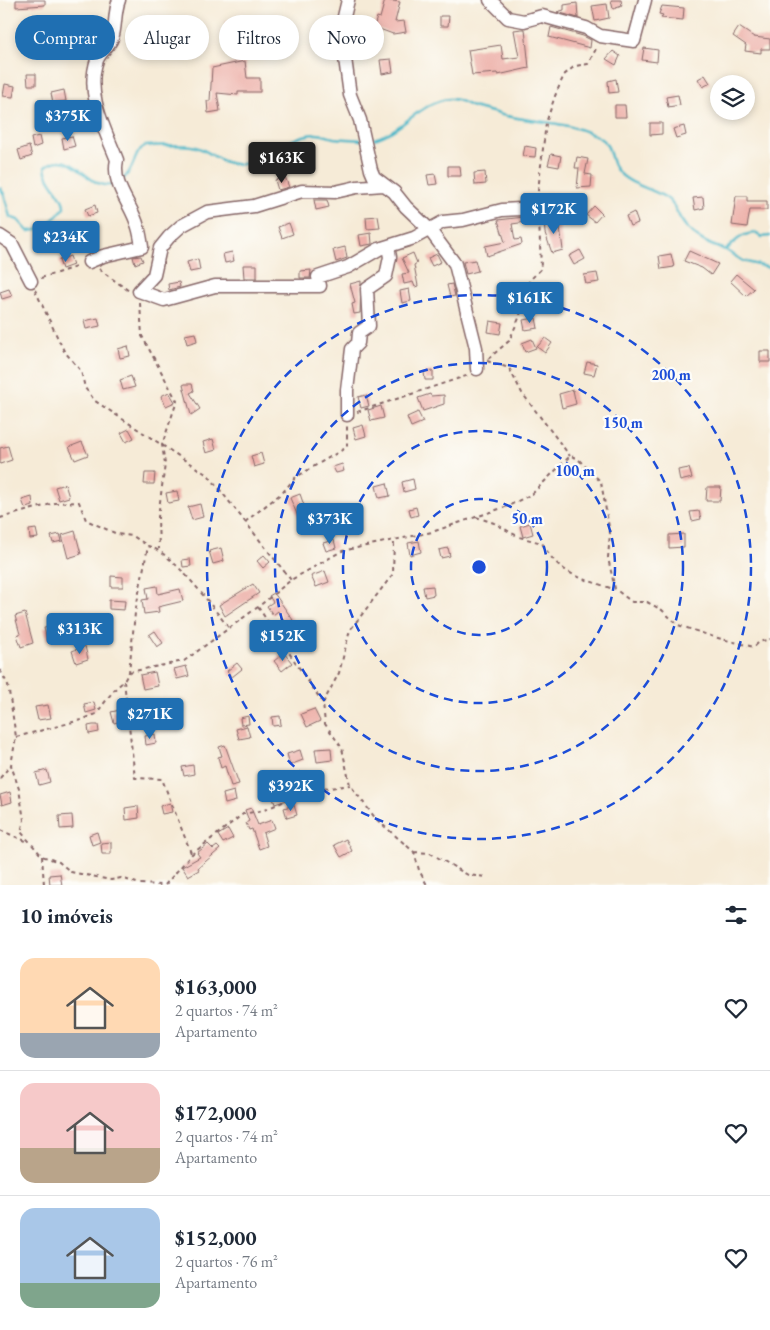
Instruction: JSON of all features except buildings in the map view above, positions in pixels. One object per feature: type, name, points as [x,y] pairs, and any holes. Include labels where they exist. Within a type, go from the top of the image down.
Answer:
[{"type":"street","points":[[119,0],[114,12],[113,37],[98,59],[94,76],[95,102],[117,160],[116,166],[120,192],[138,227],[142,247]]},
{"type":"street","points":[[348,0],[341,29],[350,95],[360,120],[371,170],[374,176],[394,192],[406,208],[429,229],[455,264],[481,365]]},
{"type":"street","points":[[490,0],[508,18],[524,21],[542,16],[586,28],[600,36],[634,41],[645,0]]},
{"type":"street","points":[[383,185],[357,187],[335,192],[302,191],[254,206],[207,212],[181,226],[160,248],[154,275],[139,290],[164,300],[215,286],[320,286],[318,277],[348,268],[379,249],[414,238],[443,222],[463,220],[502,210],[538,208]]},
{"type":"street","points":[[0,236],[12,244],[31,281]]},
{"type":"street","points":[[90,262],[103,256],[142,247],[160,248]]},
{"type":"street","points":[[347,415],[352,349],[358,343],[359,333],[369,326],[367,289],[386,276],[390,257],[388,247]]},
{"type":"path","points":[[158,548],[158,517],[165,464],[162,446],[177,401],[142,336],[139,290],[131,292],[90,262],[31,281],[64,350],[81,371],[85,388],[95,402],[162,446],[208,476],[291,580]]},
{"type":"path","points":[[481,365],[509,368],[522,393],[570,456],[577,458],[601,482],[610,533],[608,558],[614,589]]},
{"type":"path","points":[[129,672],[184,661],[258,608],[291,580],[342,551],[432,532],[476,518],[532,494],[570,456]]},
{"type":"path","points":[[0,518],[55,503],[79,502],[86,520],[117,534],[133,536],[148,546],[158,548],[193,583],[229,628]]},
{"type":"path","points":[[476,518],[494,523],[519,537],[542,543],[551,560],[562,570],[614,589],[632,602],[647,602],[662,610],[678,625],[714,638],[754,647],[759,642],[770,639]]},
{"type":"path","points":[[323,703],[339,673],[350,630],[393,574],[394,541]]},
{"type":"path","points":[[16,736],[81,720],[96,714],[114,690],[124,681],[129,672],[136,613],[148,546]]},
{"type":"path","points":[[258,608],[323,703],[325,724],[342,748],[350,784],[376,819],[414,852],[419,870],[427,885]]},
{"type":"path","points":[[0,670],[8,685],[16,736],[12,765],[19,789],[24,820],[20,832],[42,856],[59,862],[71,872],[111,880],[121,878],[140,884],[161,885]]},
{"type":"path","points":[[124,681],[134,778],[162,779],[192,854]]},
{"type":"path","points":[[0,778],[12,765]]},
{"type":"path","points":[[165,885],[192,854],[242,814],[264,810],[318,787],[330,788],[350,784]]},
{"type":"path","points":[[0,830],[30,843]]},
{"type":"path","points":[[414,852],[430,853],[468,875],[486,878]]},
{"type":"path","points":[[42,856],[41,866],[44,885]]},
{"type":"waterway","points":[[369,140],[390,132],[438,101],[456,99],[473,107],[514,118],[578,129],[601,139],[607,145],[614,165],[620,174],[632,182],[668,199],[684,224],[694,234],[712,245],[726,250],[739,238],[747,234],[757,233],[762,237],[770,236]]},
{"type":"waterway","points":[[122,180],[130,171],[138,152],[145,146],[192,146],[204,150],[221,160],[241,164],[260,159],[286,143],[305,135],[317,134],[334,138],[361,140]]},
{"type":"waterway","points":[[0,188],[4,194],[10,217],[18,220],[28,231],[33,231],[43,227],[64,208],[62,198],[46,173],[45,167],[55,162],[64,161],[97,182],[105,185],[115,184]]},
{"type":"waterway","points":[[726,250],[743,261],[770,268]]}]
